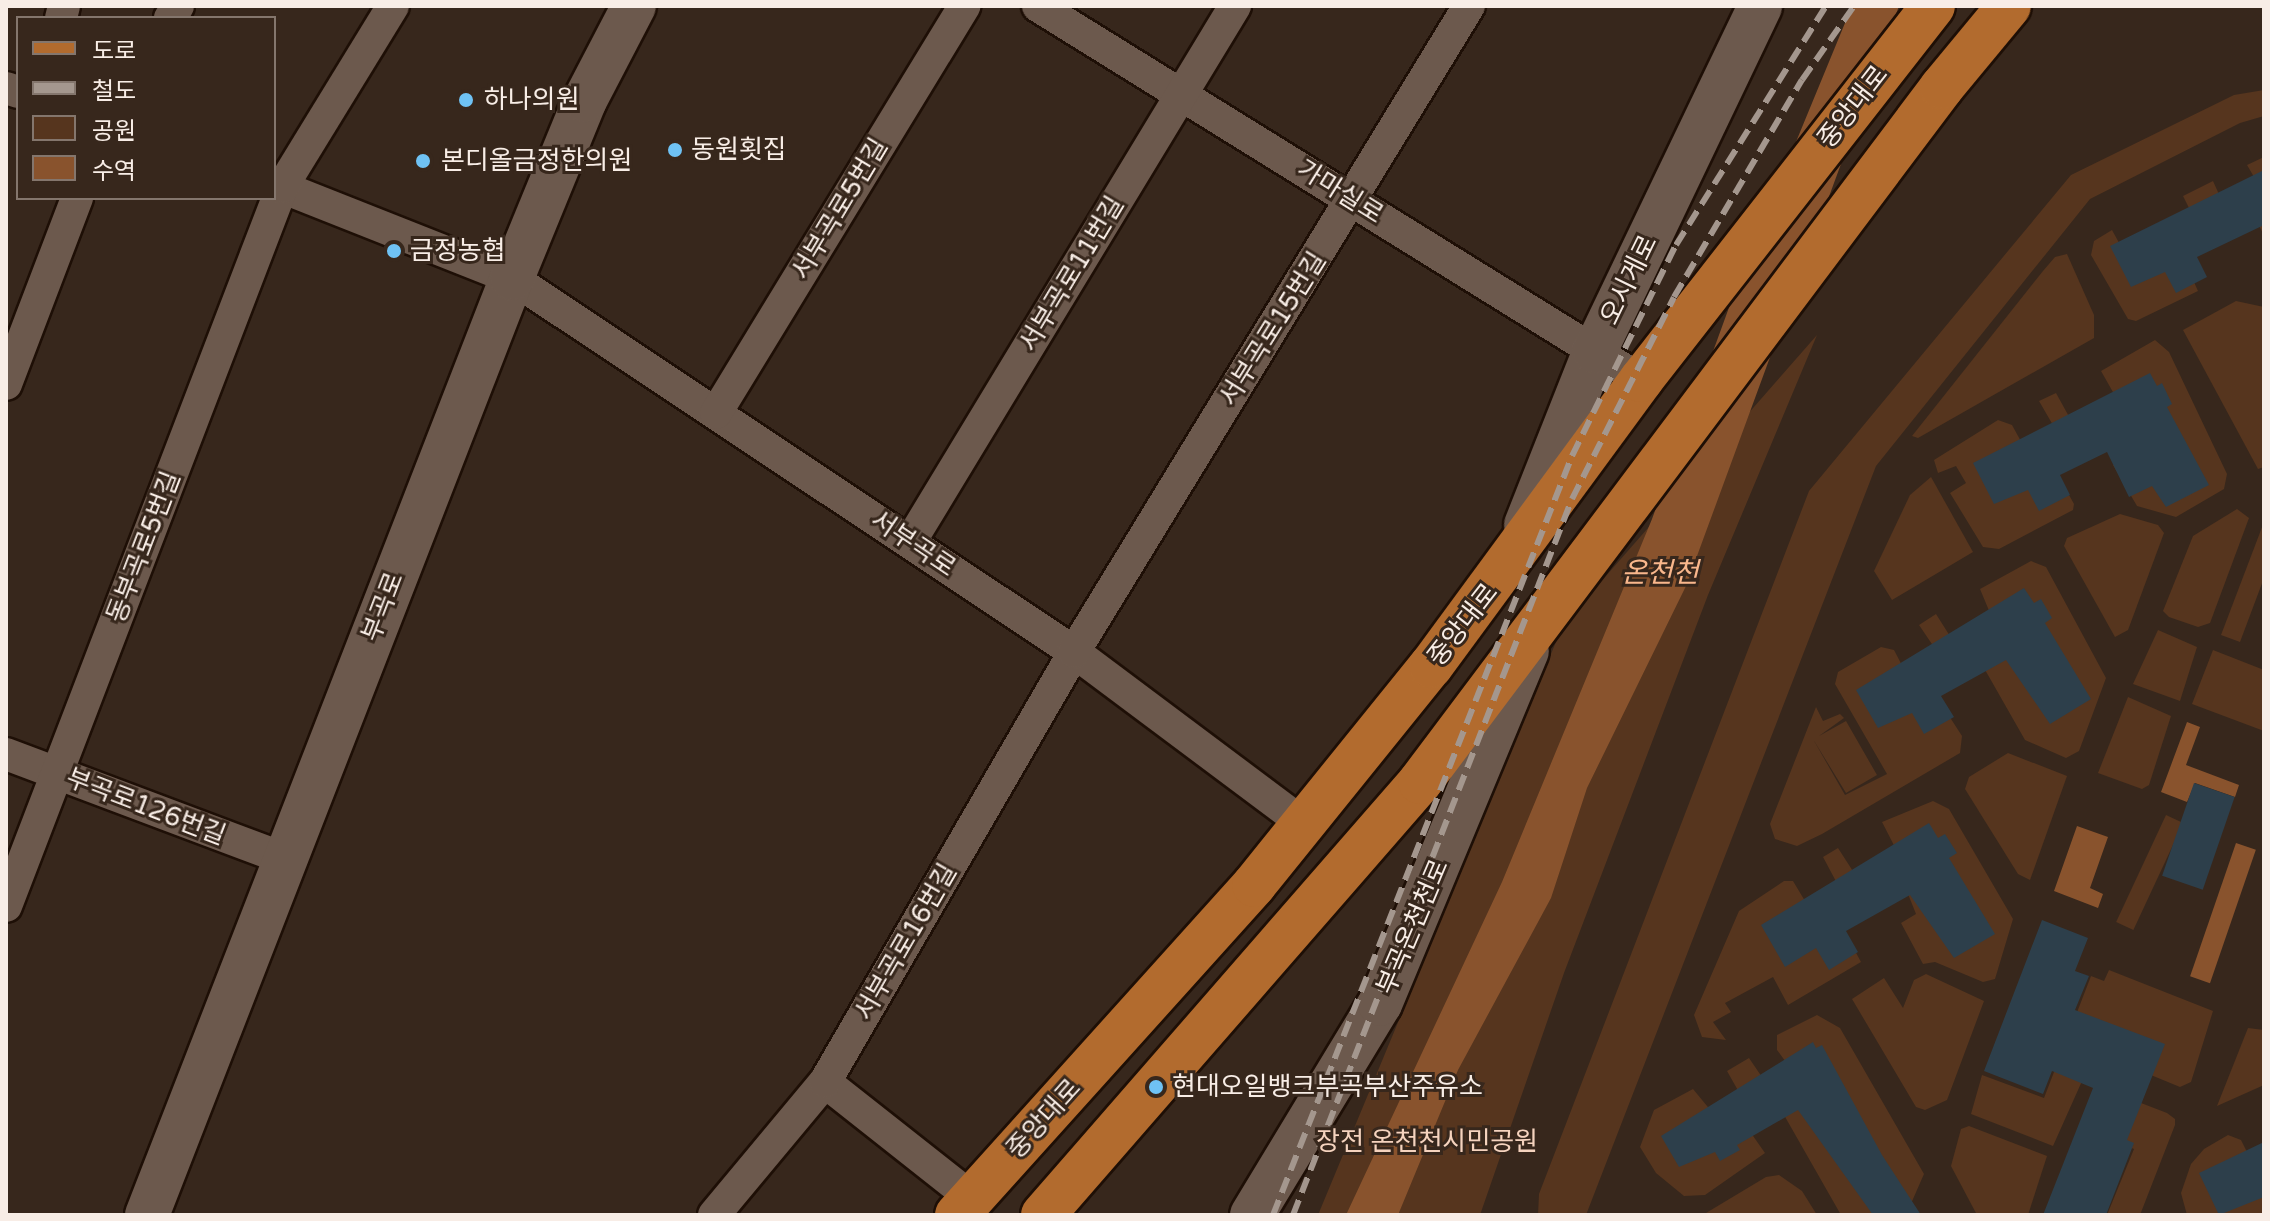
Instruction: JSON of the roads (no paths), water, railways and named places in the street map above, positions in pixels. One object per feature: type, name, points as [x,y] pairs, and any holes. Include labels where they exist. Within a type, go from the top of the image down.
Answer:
[{"type":"main road","points":[[1043,1215],[1420,782],[1942,87],[2009,6]]},
{"type":"main road","name":"중앙대로","points":[[965,1207],[1304,824],[1512,561],[1641,380],[1922,18]]},
{"type":"street","name":"동부곡로5번길","points":[[278,185],[393,6]]},
{"type":"street","name":"부곡로","points":[[147,1215],[512,278],[585,100],[634,6]]},
{"type":"street","name":"서부곡로5번길","points":[[716,413],[964,6]]},
{"type":"street","name":"가마실로","points":[[1038,6],[1641,380]]},
{"type":"street","name":"서부곡로11번길","points":[[910,542],[1235,6]]},
{"type":"street","name":"서부곡로15번길","points":[[1074,652],[1469,6]]},
{"type":"street","name":"오시게로","points":[[1512,561],[1595,351],[1760,6]]},
{"type":"street","name":"서부곡로","points":[[278,185],[512,278],[1074,652],[1304,824]]},
{"type":"street","points":[[6,384],[76,200]]},
{"type":"street","name":"동부곡로5번길","points":[[6,906],[272,200]]},
{"type":"street","name":"부곡온천천로","points":[[1252,1215],[1380,1004],[1540,621]]},
{"type":"street","name":"서부곡로16번길","points":[[714,1215],[825,1082],[1074,652]]},
{"type":"street","name":"부곡로126번길","points":[[6,754],[285,859]]},
{"type":"street","points":[[825,1082],[965,1207]]},
{"type":"water","name":"온천천","points":[[1852,6],[1899,6],[1686,586],[1587,788],[1551,898],[1458,1070],[1398,1215],[1346,1215],[1502,882],[1652,519],[1739,280]]},
{"type":"water","points":[[2187,722],[2200,727],[2186,765],[2239,785],[2235,797],[2195,783],[2187,802],[2161,792]]},
{"type":"water","points":[[2077,826],[2108,837],[2090,888],[2103,894],[2098,908],[2054,891]]},
{"type":"water","points":[[2236,843],[2256,850],[2210,983],[2190,976]]},
{"type":"railway","points":[[1273,1215],[1572,456],[1676,245],[1826,6]]},
{"type":"railway","points":[[1293,1215],[1572,499],[1674,297],[1802,80],[1854,6]]},
{"type":"place","name":"하나의원","points":[[466,100]]},
{"type":"place","name":"동원횟집","points":[[675,150]]},
{"type":"place","name":"본디올금정한의원","points":[[423,161]]},
{"type":"place","name":"금정농협","points":[[394,251]]},
{"type":"place","name":"현대오일뱅크부곡부산주유소","points":[[1156,1087]]},
{"type":"park label","name":"장전 온천천시민공원","points":[[1427,1142]]}]
